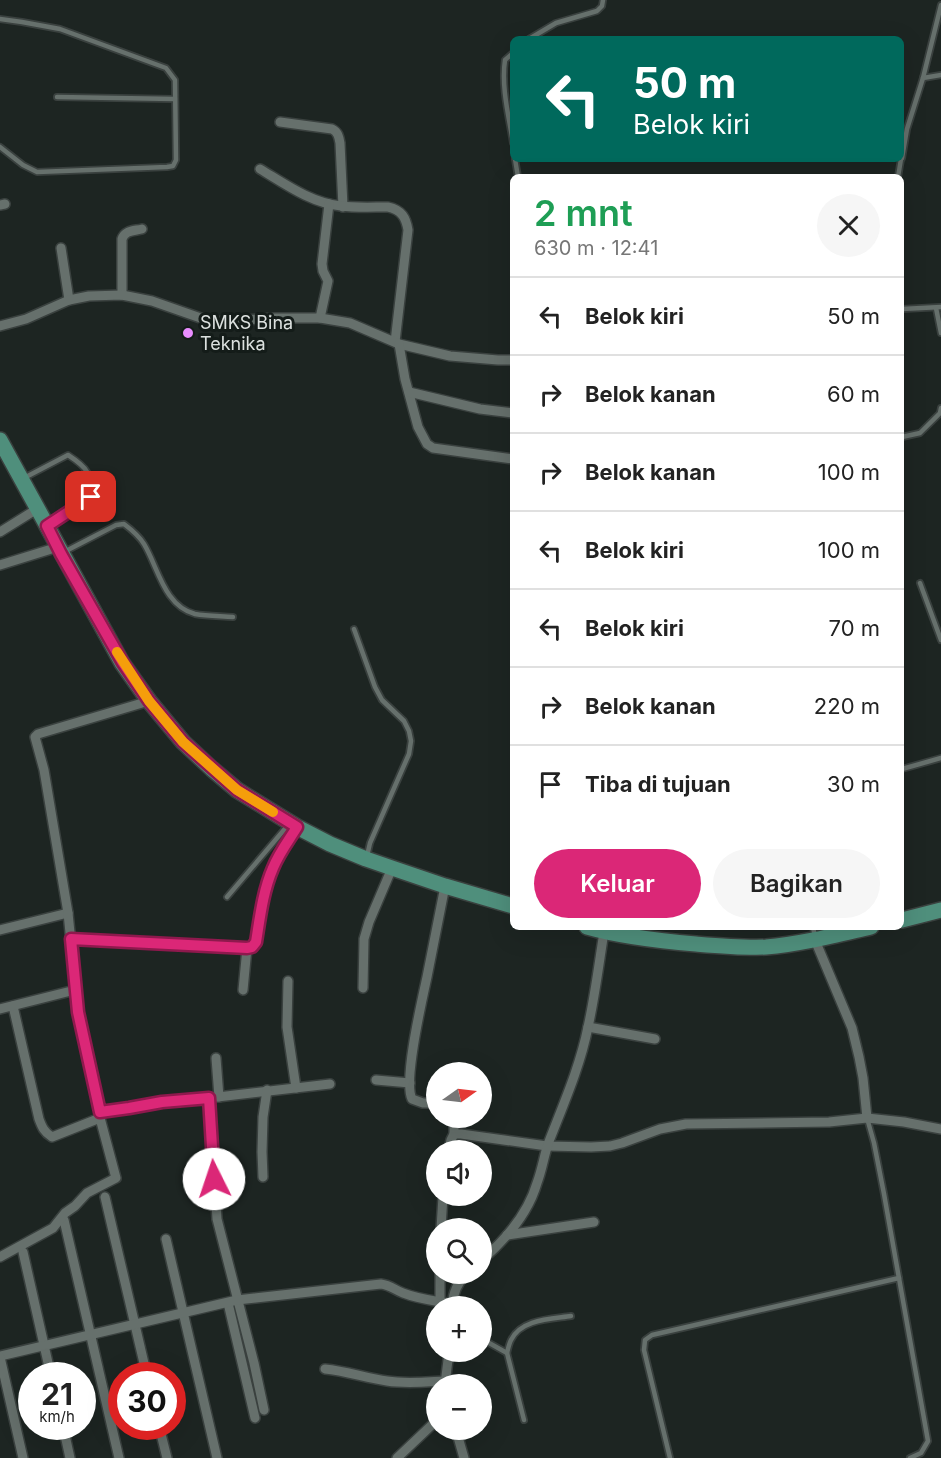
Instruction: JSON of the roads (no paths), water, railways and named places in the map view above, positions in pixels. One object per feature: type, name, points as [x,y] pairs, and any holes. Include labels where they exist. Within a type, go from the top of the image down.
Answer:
[{"type":"main road","points":[[0,440],[123,663],[149,701],[183,742],[212,769],[237,790],[330,844],[366,860],[510,905]]},
{"type":"main road","points":[[904,919],[941,910]]},
{"type":"main road","points":[[597,930],[648,939],[731,947],[768,947],[814,933],[842,930]]},
{"type":"street","points":[[280,122],[335,130],[340,143],[343,207]]},
{"type":"street","points":[[260,169],[302,194],[329,204],[343,207],[395,208],[406,221],[408,230],[397,343],[418,427],[427,444],[433,448],[510,459]]},
{"type":"street","points":[[320,318],[328,281],[322,264],[329,204]]},
{"type":"street","points":[[122,295],[122,239],[126,232],[142,229]]},
{"type":"street","points":[[61,248],[69,300]]},
{"type":"street","points":[[0,326],[26,320],[69,300],[89,296],[122,295],[152,302],[212,322],[320,318],[350,323],[397,343],[461,357],[510,360]]},
{"type":"street","points":[[408,392],[480,409],[510,413]]},
{"type":"street","points":[[0,532],[37,509]]},
{"type":"street","points":[[0,565],[59,550]]},
{"type":"street","points":[[0,1257],[53,1228],[65,1213],[87,1193],[116,1178],[83,1039],[75,990],[68,913],[44,770],[35,738],[38,734],[149,701]]},
{"type":"street","points":[[71,939],[252,947],[256,942],[263,897],[274,865],[294,825]]},
{"type":"street","points":[[363,988],[364,939],[392,868]]},
{"type":"street","points":[[426,1103],[412,1099],[410,1083],[415,1036],[445,886]]},
{"type":"street","points":[[0,930],[68,913]]},
{"type":"street","points":[[492,1252],[514,1226],[533,1195],[588,1027],[604,932]]},
{"type":"street","points":[[814,933],[852,1028],[863,1078],[867,1118]]},
{"type":"street","points":[[243,990],[247,948]]},
{"type":"street","points":[[288,981],[287,1027],[296,1088]]},
{"type":"street","points":[[0,1009],[75,990]]},
{"type":"street","points":[[14,1006],[39,1119],[43,1129],[52,1137],[100,1115],[129,1108],[162,1102],[330,1084]]},
{"type":"street","points":[[588,1027],[655,1040]]},
{"type":"street","points":[[216,1058],[219,1097]]},
{"type":"street","points":[[376,1080],[410,1083]]},
{"type":"street","points":[[263,1177],[263,1117],[267,1090]]},
{"type":"street","points":[[209,1098],[217,1219],[255,1418]]},
{"type":"street","points":[[454,1134],[548,1146],[610,1146],[660,1129],[686,1124],[829,1122],[867,1118],[904,1122],[941,1130]]},
{"type":"street","points":[[451,1140],[454,1128]]},
{"type":"street","points":[[105,1197],[144,1362]]},
{"type":"street","points":[[64,1221],[119,1458]]},
{"type":"street","points":[[507,1235],[594,1222]]},
{"type":"street","points":[[166,1239],[217,1458]]},
{"type":"street","points":[[23,1252],[48,1362]]},
{"type":"street","points":[[23,1458],[0,1357],[232,1301],[381,1284],[411,1296],[426,1299]]},
{"type":"street","points":[[232,1301],[254,1363],[264,1410]]},
{"type":"street","points":[[326,1369],[403,1383],[426,1383]]},
{"type":"street","points":[[397,1458],[426,1430]]},
{"type":"street","points":[[66,1440],[70,1458]]},
{"type":"street","points":[[162,1440],[167,1458]]},
{"type":"street","points":[[459,1440],[464,1458]]},
{"type":"lane","points":[[534,36],[556,23],[597,11],[602,6],[603,0]]},
{"type":"lane","points":[[904,129],[923,78],[941,5]]},
{"type":"lane","points":[[0,19],[60,29],[166,68],[175,80],[176,160],[173,166],[167,167],[37,172],[23,165],[0,147]]},
{"type":"lane","points":[[510,56],[505,60],[504,68],[510,122]]},
{"type":"lane","points":[[923,78],[941,75]]},
{"type":"lane","points":[[57,97],[175,99]]},
{"type":"lane","points":[[904,309],[938,307],[941,333]]},
{"type":"lane","points":[[904,437],[921,433],[940,413],[941,408]]},
{"type":"lane","points":[[22,480],[68,455],[84,466],[91,482],[91,497],[47,526]]},
{"type":"lane","points":[[59,550],[116,525],[124,524],[133,530],[143,543],[167,592],[178,605],[193,613],[233,617]]},
{"type":"lane","points":[[920,583],[941,640]]},
{"type":"lane","points":[[354,629],[375,687],[382,700],[404,721],[411,741],[409,754],[370,843],[366,860]]},
{"type":"lane","points":[[904,768],[941,758]]},
{"type":"lane","points":[[227,897],[294,825]]},
{"type":"lane","points":[[867,1118],[874,1143],[928,1441],[921,1453],[910,1458]]},
{"type":"lane","points":[[670,1458],[644,1350],[645,1340],[652,1335],[899,1278]]},
{"type":"lane","points":[[524,1420],[507,1353],[512,1338],[523,1326],[544,1320],[571,1317]]},
{"type":"lane","points":[[492,1345],[507,1353]]},
{"type":"place","name":"SMKS Bina Teknika","points":[[188,333]]}]
